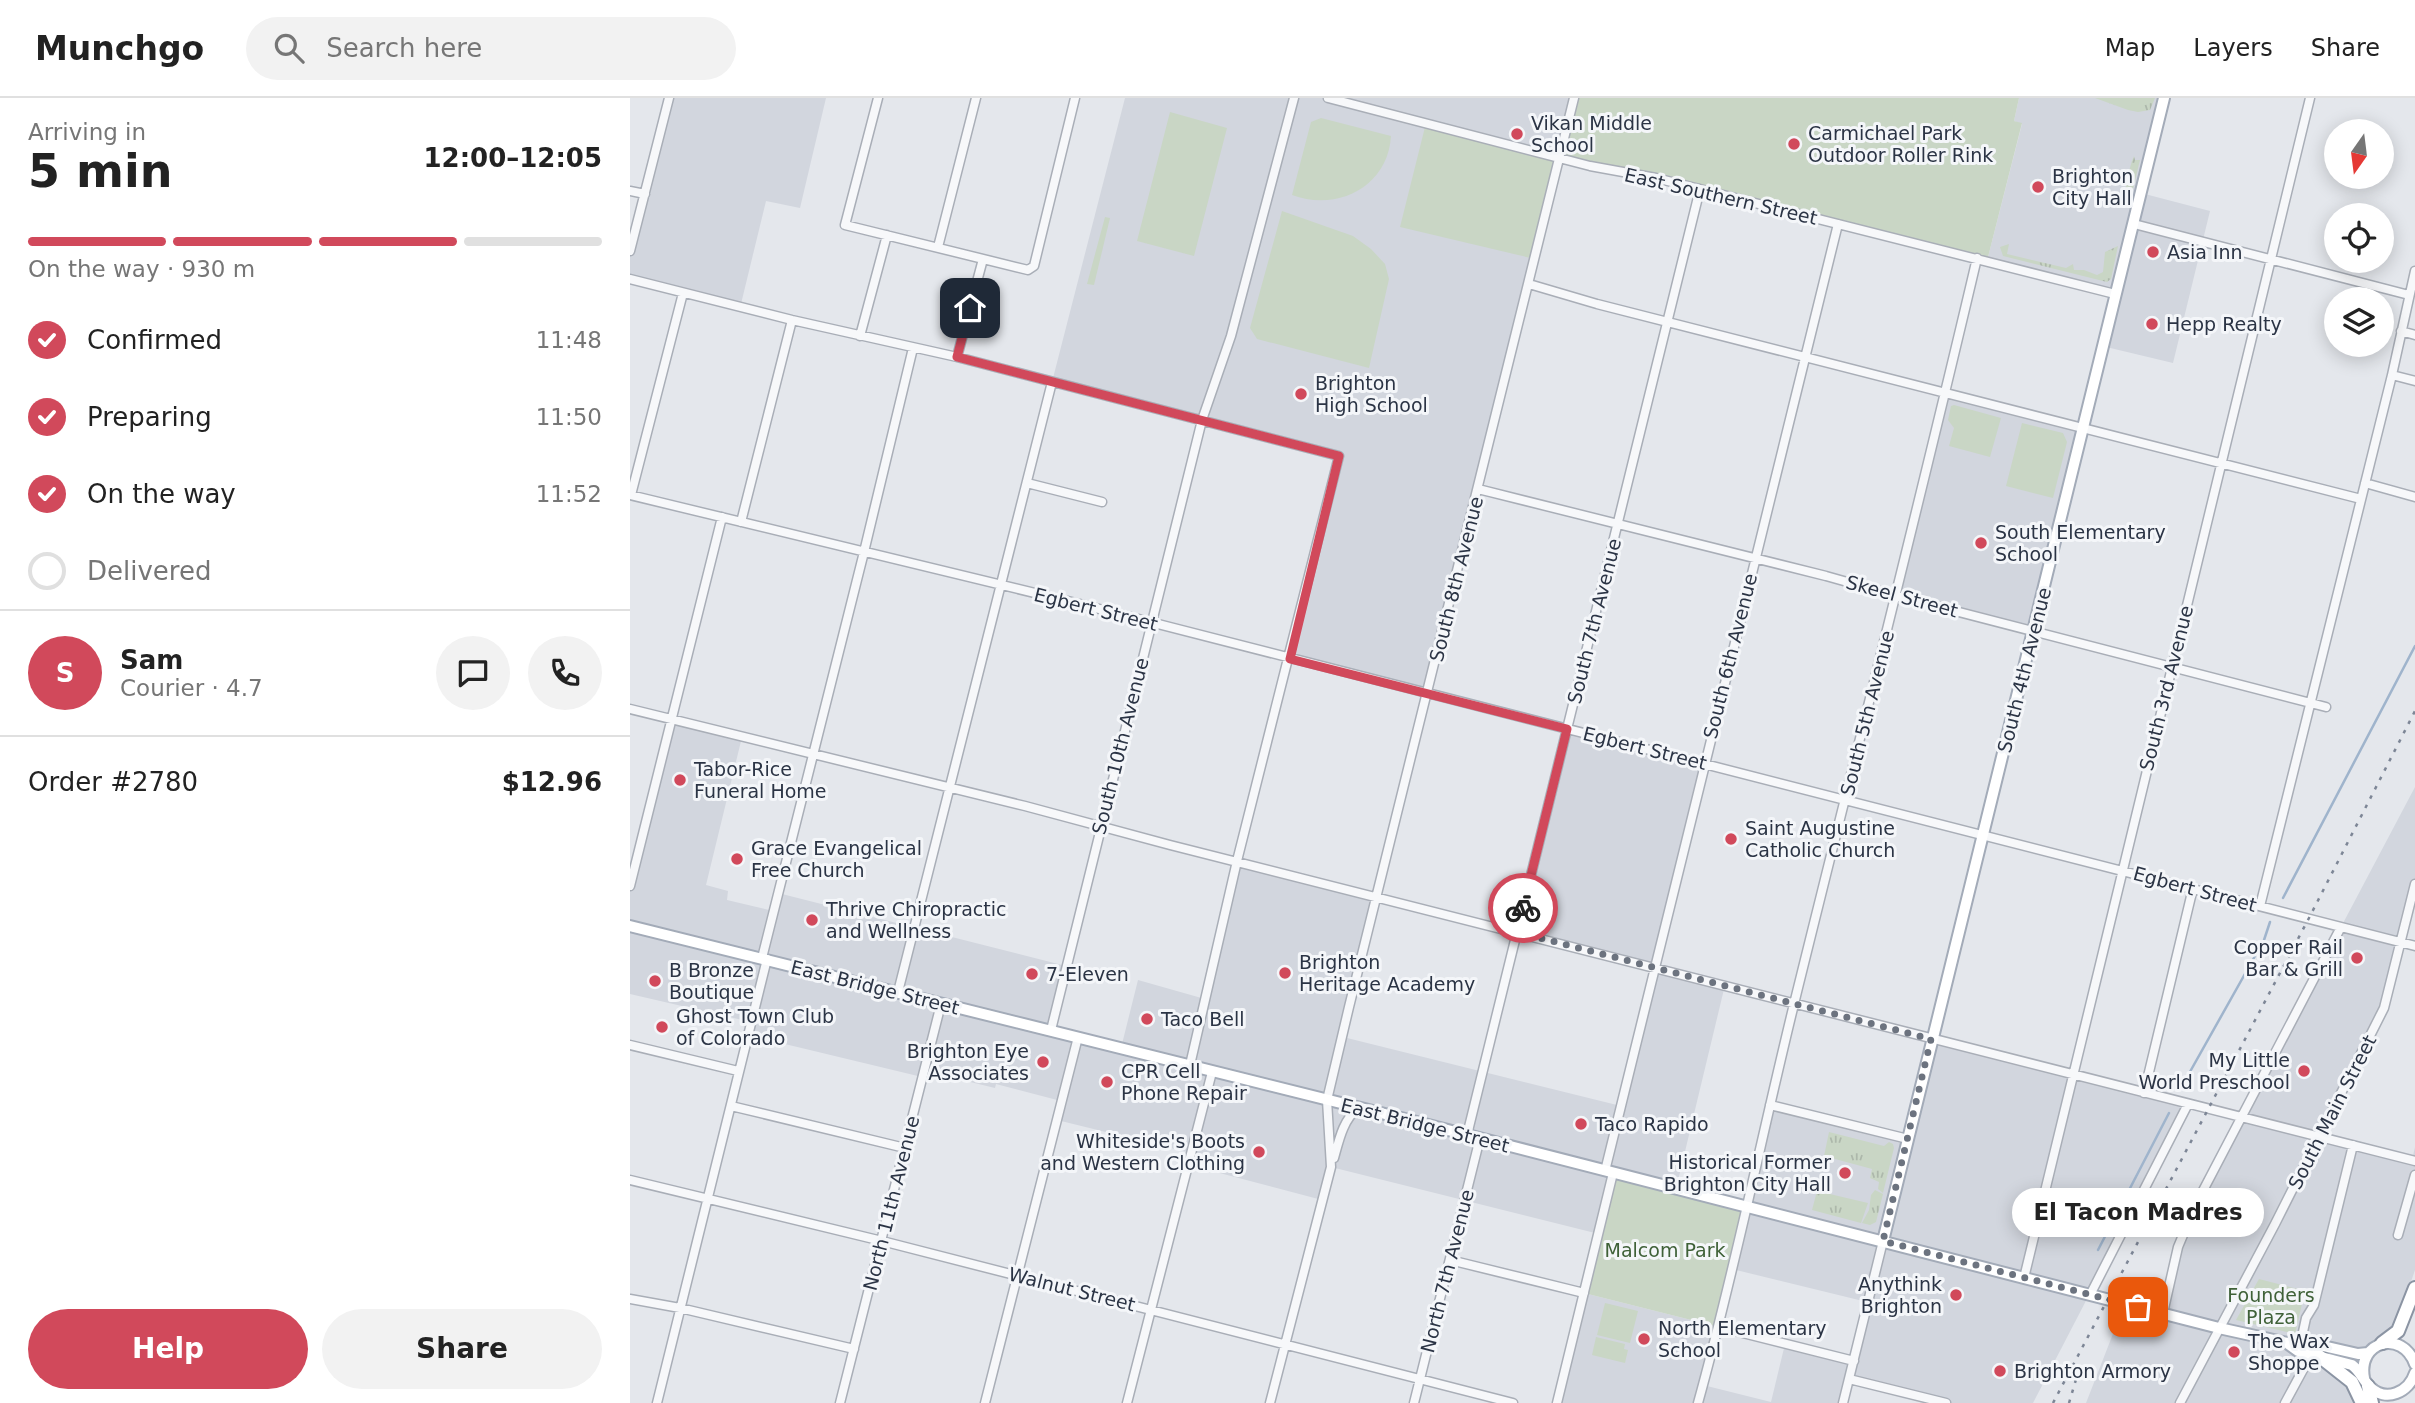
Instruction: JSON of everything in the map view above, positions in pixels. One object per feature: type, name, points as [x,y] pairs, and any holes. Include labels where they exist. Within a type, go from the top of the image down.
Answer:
[{"type":"highway","points":[[2382,1343],[2398,1331],[2415,1287]]},
{"type":"highway","points":[[2315,1356],[2352,1382],[2362,1403]]},
{"type":"highway","points":[[2366,1382],[2372,1403]]},
{"type":"main road","name":"South 4th Avenue","points":[[1883,1241],[2164,98]]},
{"type":"main road","name":"East Bridge Street","points":[[630,926],[2287,1343]]},
{"type":"main road","points":[[2287,1343],[2301,1341],[2358,1354],[2368,1353]]},
{"type":"main road","points":[[2366,1382],[2364,1361],[2368,1353],[2382,1343],[2390,1342],[2406,1349],[2415,1364]]},
{"type":"main road","points":[[2287,1343],[2298,1351],[2352,1365],[2366,1382],[2383,1395],[2391,1395],[2411,1387],[2415,1373]]},
{"type":"street","points":[[630,251],[669,98]]},
{"type":"street","points":[[878,98],[845,225],[1028,270],[1034,266],[1075,98]]},
{"type":"street","points":[[938,247],[976,98]]},
{"type":"street","name":"South 10th Avenue","points":[[1051,1030],[1202,420],[1231,336],[1294,98]]},
{"type":"street","name":"East Southern Street","points":[[1328,98],[1559,158],[1700,188],[2115,294]]},
{"type":"street","name":"South 8th Avenue","points":[[1331,1167],[1327,1100],[1574,98]]},
{"type":"street","name":"South 3rd Avenue","points":[[2024,1278],[2311,98]]},
{"type":"street","name":"South 7th Avenue","points":[[1467,1135],[1700,188]]},
{"type":"street","points":[[630,191],[645,194]]},
{"type":"street","name":"South 6th Avenue","points":[[1557,1403],[1656,968],[1754,558],[1838,224]]},
{"type":"street","points":[[2134,224],[2409,295]]},
{"type":"street","points":[[860,336],[887,235]]},
{"type":"street","name":"South 5th Avenue","points":[[1698,1403],[1719,1327],[1794,1003],[1896,597],[1977,258]]},
{"type":"street","points":[[957,357],[983,259]]},
{"type":"street","points":[[2260,906],[2392,375],[2415,271]]},
{"type":"street","points":[[630,279],[792,320],[957,357],[1339,456],[1237,861],[1190,1065]]},
{"type":"street","points":[[1529,284],[2361,499]]},
{"type":"street","points":[[631,495],[683,293]]},
{"type":"street","points":[[741,522],[792,320]]},
{"type":"street","points":[[2401,331],[2415,335]]},
{"type":"street","points":[[659,1402],[913,348]]},
{"type":"street","points":[[2392,375],[2415,382]]},
{"type":"street","points":[[898,992],[1052,382]]},
{"type":"street","points":[[1027,483],[1102,502]]},
{"type":"street","points":[[2365,484],[2415,497]]},
{"type":"street","name":"Skeel Street","points":[[1478,489],[2326,706]]},
{"type":"street","name":"Egbert Street","points":[[631,495],[1150,622],[2415,946]]},
{"type":"street","points":[[630,886],[722,517]]},
{"type":"street","points":[[630,709],[1101,826],[2415,1161]]},
{"type":"street","name":"South Main Street","points":[[2180,1403],[2384,1008],[2415,884]]},
{"type":"street","points":[[2144,1093],[2193,888]]},
{"type":"street","points":[[2163,1313],[2178,1247],[2196,1204],[2341,927]]},
{"type":"street","name":"North 11th Avenue","points":[[841,1403],[941,1004]]},
{"type":"street","points":[[985,1403],[1078,1037]]},
{"type":"street","points":[[630,1045],[738,1071]]},
{"type":"street","points":[[1127,1403],[1212,1072]]},
{"type":"street","points":[[2090,1295],[2188,1104]]},
{"type":"street","points":[[1770,1105],[1908,1139]]},
{"type":"street","points":[[730,1106],[905,1148]]},
{"type":"street","points":[[1270,1403],[1331,1167],[1346,1121],[1358,1108]]},
{"type":"street","name":"North 7th Avenue","points":[[1414,1403],[1479,1138]]},
{"type":"street","points":[[2301,1341],[2306,1318],[2314,1305],[2353,1145]]},
{"type":"street","points":[[2398,1236],[2415,1175]]},
{"type":"street","name":"Walnut Street","points":[[630,1180],[1017,1275],[1513,1403]]},
{"type":"street","points":[[1843,1403],[1883,1241]]},
{"type":"street","points":[[1450,1260],[1584,1293]]},
{"type":"street","points":[[630,1298],[854,1349]]},
{"type":"street","points":[[1719,1327],[1854,1361]]},
{"type":"street","points":[[2285,1403],[2315,1356]]},
{"type":"street","points":[[1849,1379],[1946,1403]]},
{"type":"shaded area","points":[[669,98],[826,98],[800,208],[766,201],[740,308],[630,279],[630,251]]},
{"type":"shaded area","name":"Brighton High School","points":[[1125,98],[1574,98],[1427,693],[1290,659],[1338,456],[1052,382]]},
{"type":"shaded area","points":[[2019,98],[2164,98],[2141,193],[2210,211],[2173,363],[2102,346],[2115,295],[1987,261],[2022,124],[2014,121]]},
{"type":"shaded area","name":"South Elementary School","points":[[1944,392],[2083,427],[2033,630],[1895,596]]},
{"type":"shaded area","points":[[672,719],[742,737],[706,885],[728,891],[727,900],[773,911],[778,893],[1066,966],[1051,1030],[1121,1048],[1138,980],[1205,999],[1237,861],[1376,897],[1343,1037],[1621,1106],[1655,968],[1517,932],[1567,729],[1705,763],[1656,968],[1725,985],[1676,1189],[1599,1234],[1331,1167],[1322,1200],[1189,1165],[1191,1153],[1057,1120],[1061,1101],[996,1084],[995,1088],[925,1071],[922,1077],[748,1035],[751,1022],[630,994],[630,875]]},
{"type":"shaded area","points":[[2415,787],[2415,884],[2384,1008],[2318,1137],[2412,1160],[2415,1147],[2415,1270],[2395,1328],[2368,1353],[2341,1362],[2362,1403],[2086,1403],[2125,1303],[2162,1313],[2178,1247]]},
{"type":"shaded area","points":[[1931,1039],[2188,1104],[2033,1403],[1946,1403],[1850,1379],[1843,1403],[1557,1403],[1584,1293],[1719,1327],[1703,1385],[1771,1402],[1785,1344],[1854,1361],[1867,1302],[1732,1269],[1770,1105],[1907,1139]]},
{"type":"green space","points":[[1574,98],[2019,98],[2014,121],[2022,123],[1987,261],[1560,158],[1535,259],[1400,227],[1426,123],[1559,158]]},
{"type":"green space","points":[[2095,98],[2155,98],[2150,110],[2138,112]]},
{"type":"green space","points":[[1170,112],[1227,128],[1194,256],[1137,241]]},
{"type":"green space","points":[[1321,118],[1391,136],[1388,154],[1381,169],[1370,182],[1357,191],[1326,200],[1292,195],[1311,122]]},
{"type":"green space","points":[[2134,156],[2135,160],[2140,160],[2130,201],[2122,206],[2114,204],[2120,203],[2123,198]]},
{"type":"green space","points":[[1282,211],[1353,236],[1385,264],[1389,279],[1369,368],[1257,339],[1250,328]]},
{"type":"green space","points":[[1105,217],[1110,218],[1094,285],[1087,284]]},
{"type":"green space","points":[[2009,244],[2007,254],[2066,268],[2073,264],[2074,270],[2084,270],[2097,275],[2103,272],[2105,252],[2118,246],[2111,279],[2107,282],[2003,256],[2000,247]]},
{"type":"green space","points":[[1951,406],[2001,418],[1990,457],[1949,446],[1954,428],[1948,420]]},
{"type":"green space","points":[[2022,423],[2063,433],[2067,442],[2053,498],[2006,486]]},
{"type":"green space","points":[[1829,1132],[1884,1146],[1889,1142],[1893,1144],[1883,1193],[1878,1189],[1879,1182],[1870,1178],[1872,1169],[1824,1156]]},
{"type":"green space","name":"Malcom Park","points":[[1613,1173],[1746,1207],[1719,1327],[1584,1293]]},
{"type":"green space","points":[[1875,1190],[1883,1194],[1876,1222],[1870,1225],[1862,1223],[1869,1210],[1871,1195]]},
{"type":"green space","points":[[1817,1191],[1868,1203],[1861,1223],[1812,1210]]},
{"type":"green space","name":"Founders Plaza","points":[[2259,1279],[2305,1291],[2295,1334],[2236,1320]]},
{"type":"green space","points":[[1605,1303],[1638,1311],[1630,1343],[1597,1335]]},
{"type":"green space","points":[[1596,1337],[1625,1344],[1624,1349],[1628,1350],[1625,1363],[1592,1355]]},
{"type":"waterway","points":[[2283,898],[2415,646]]},
{"type":"waterway","points":[[2182,1086],[2264,940],[2270,922]]},
{"type":"waterway","points":[[2098,1250],[2169,1113]]},
{"type":"railway","points":[[2053,1403],[2415,711]]},
{"type":"railway","points":[[2069,1403],[2080,1366]]},
{"type":"way so far","points":[[1523,908],[1517,932],[1931,1039],[1883,1241],[2138,1307]]},
{"type":"place","name":"Vikan Middle School","points":[[1517,134]]},
{"type":"place","name":"Carmichael Park Outdoor Roller Rink","points":[[1794,144]]},
{"type":"place","name":"Brighton City Hall","points":[[2038,187]]},
{"type":"place","name":"Asia Inn","points":[[2153,252]]},
{"type":"place","name":"Hepp Realty","points":[[2152,324]]},
{"type":"place","name":"Brighton High School","points":[[1301,394]]},
{"type":"place","name":"South Elementary School","points":[[1981,543]]},
{"type":"place","name":"Tabor-Rice Funeral Home","points":[[680,780]]},
{"type":"place","name":"Saint Augustine Catholic Church","points":[[1731,839]]},
{"type":"place","name":"Grace Evangelical Free Church","points":[[737,859]]},
{"type":"place","name":"Thrive Chiropractic and Wellness","points":[[812,920]]},
{"type":"place","name":"Copper Rail Bar & Grill","points":[[2357,958]]},
{"type":"place","name":"Brighton Heritage Academy","points":[[1285,973]]},
{"type":"place","name":"7-Eleven","points":[[1032,974]]},
{"type":"place","name":"B Bronze Boutique","points":[[655,981]]},
{"type":"place","name":"Taco Bell","points":[[1147,1019]]},
{"type":"place","name":"Ghost Town Club of Colorado","points":[[662,1027]]},
{"type":"place","name":"Brighton Eye Associates","points":[[1043,1062]]},
{"type":"place","name":"My Little World Preschool","points":[[2304,1071]]},
{"type":"place","name":"CPR Cell Phone Repair","points":[[1107,1082]]},
{"type":"place","name":"Taco Rapido","points":[[1581,1124]]},
{"type":"place","name":"Whiteside's Boots and Western Clothing","points":[[1259,1152]]},
{"type":"place","name":"Historical Former Brighton City Hall","points":[[1845,1173]]},
{"type":"place","name":"Anythink Brighton","points":[[1956,1295]]},
{"type":"place","name":"El Tacon Madres","points":[[2138,1307]]},
{"type":"place","name":"North Elementary School","points":[[1644,1339]]},
{"type":"place","name":"The Wax Shoppe","points":[[2234,1352]]},
{"type":"place","name":"Brighton Armory","points":[[2000,1371]]},
{"type":"route","points":[[970,308],[957,357],[1339,456],[1290,659],[1567,729],[1523,908]]}]
